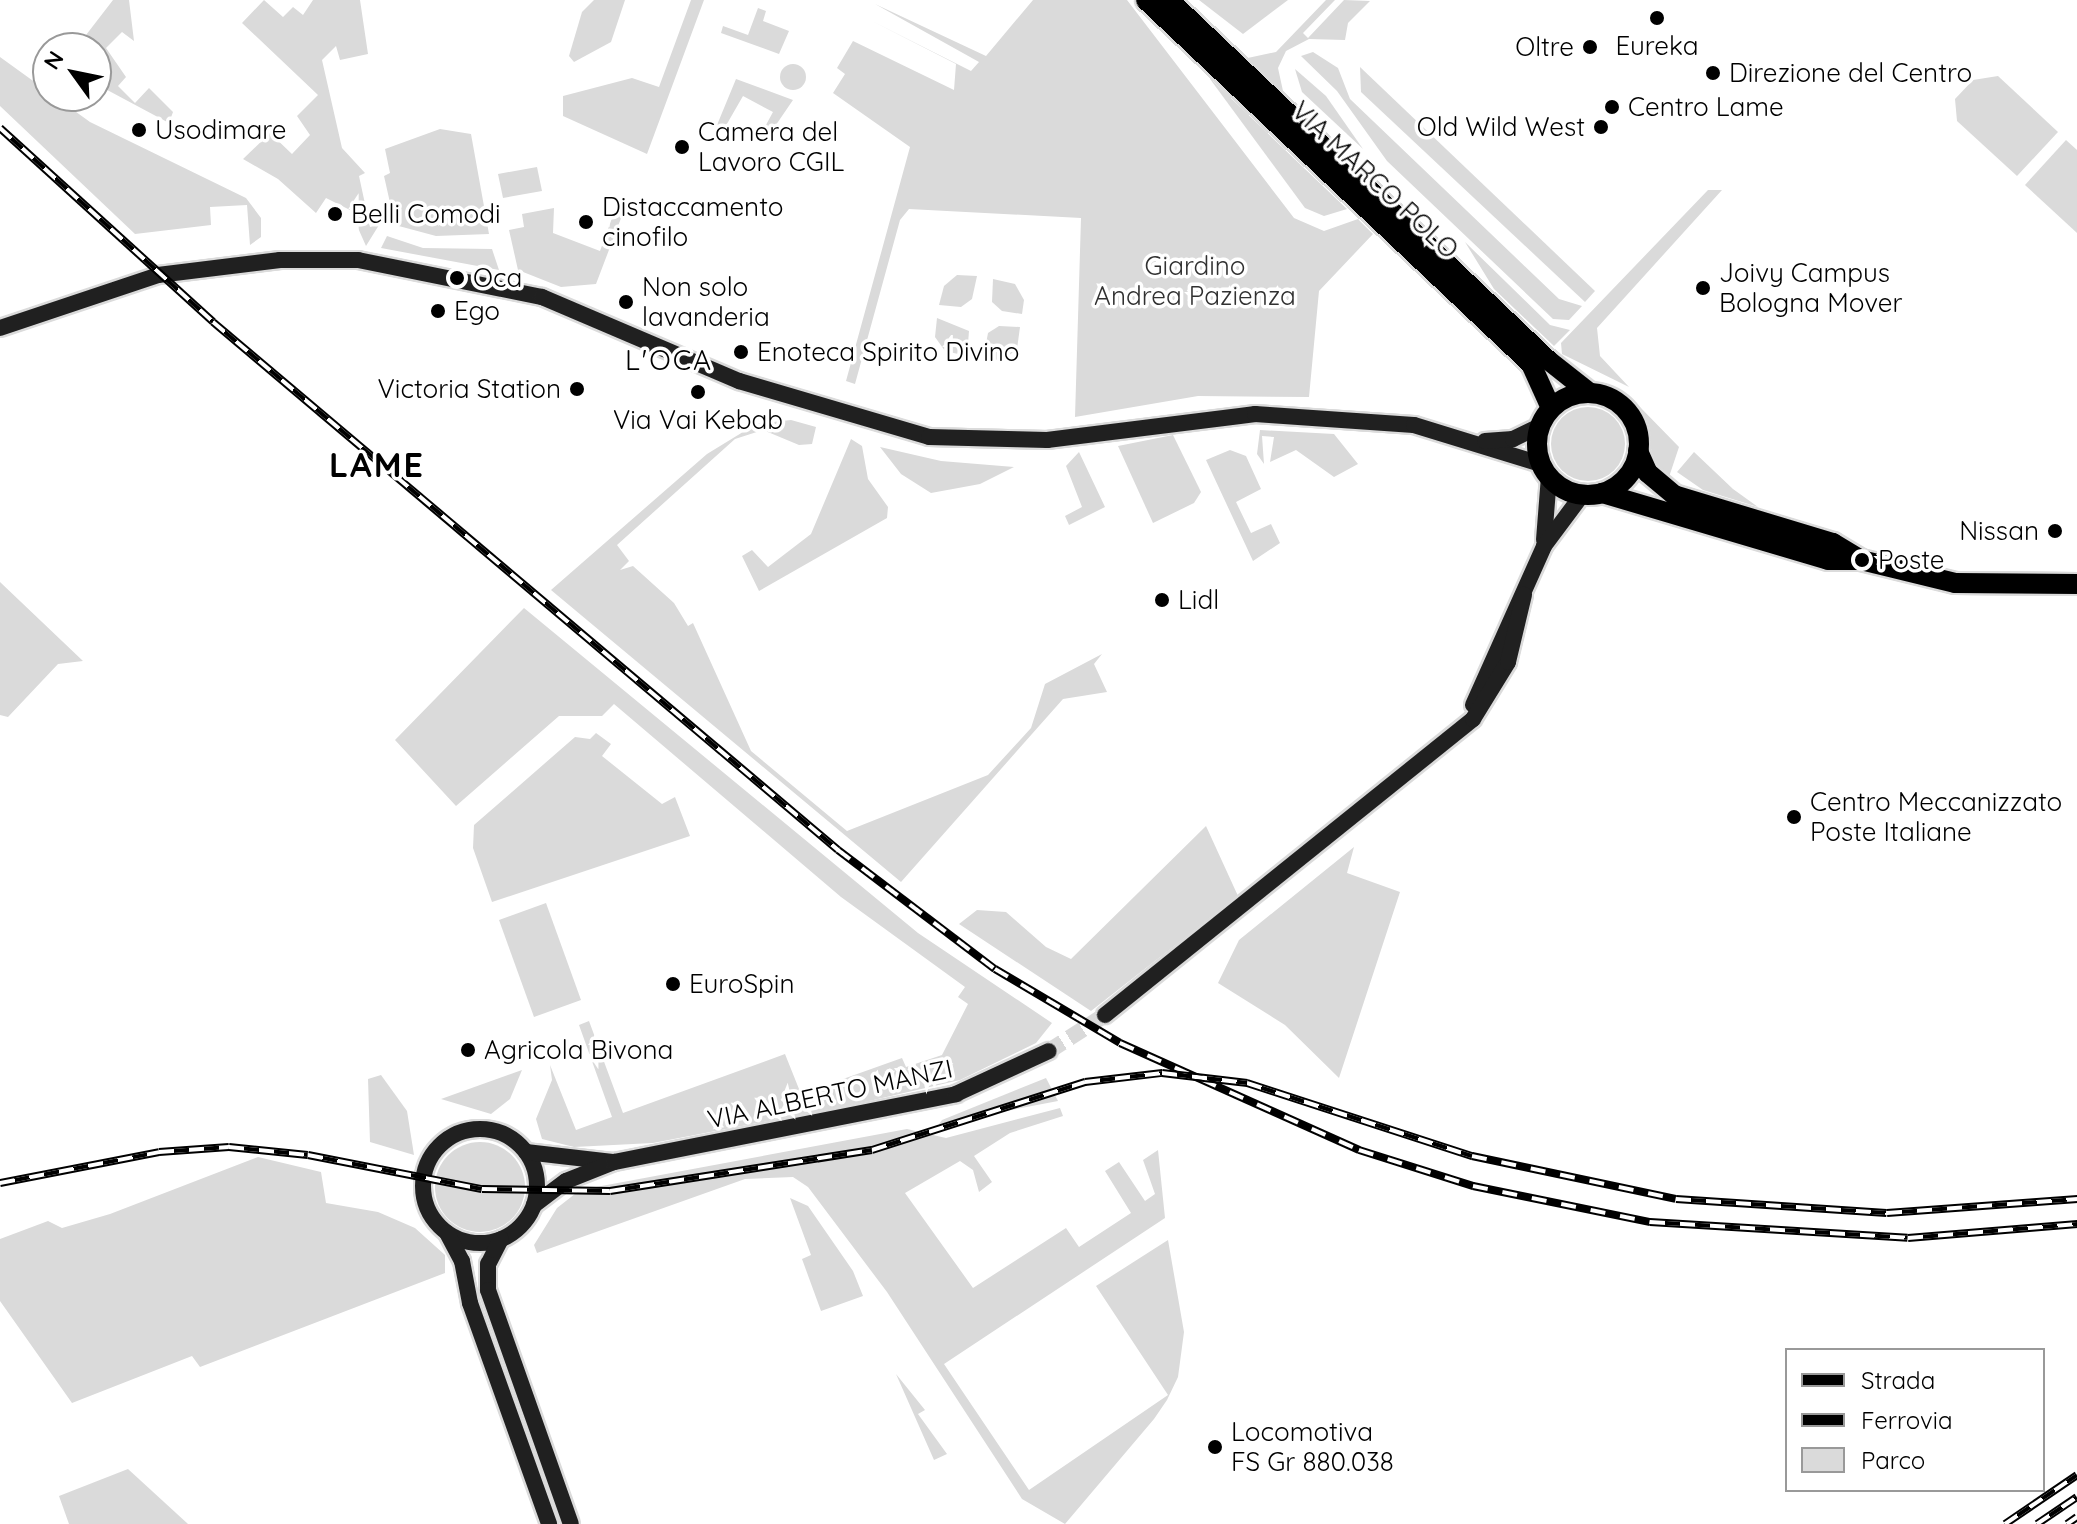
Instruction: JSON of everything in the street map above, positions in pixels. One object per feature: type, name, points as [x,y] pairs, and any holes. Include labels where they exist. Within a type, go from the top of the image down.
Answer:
[{"type":"main road","name":"VIA MARCO POLO","points":[[1146,0],[1531,364],[1546,417]]},
{"type":"main road","name":"VIA MARCO POLO","points":[[1169,0],[1548,360],[1590,393]]},
{"type":"main road","points":[[0,328],[158,275],[280,260],[358,260],[542,297],[739,381],[929,437],[1034,441],[1255,414],[1391,421],[1478,442],[1592,494],[1828,560],[1861,560],[1955,583],[2077,584]]},
{"type":"main road","points":[[1478,442],[1513,439],[1590,393],[1629,413],[1638,451],[1648,473],[1674,495],[1833,543],[1861,560]]},
{"type":"main road","points":[[1544,546],[1546,417]]},
{"type":"main road","points":[[1105,1015],[1449,738],[1483,688],[1544,546],[1592,494],[1628,475],[1638,451]]},
{"type":"main road","name":"VIA ALBERTO MANZI","points":[[534,1205],[566,1181],[614,1162],[956,1094],[1049,1051]]},
{"type":"main road","points":[[446,1232],[478,1243],[501,1239],[519,1228],[534,1205],[537,1182],[526,1152],[506,1135],[486,1129],[459,1133],[436,1150],[425,1173],[425,1199],[462,1261],[470,1303],[549,1524]]},
{"type":"main road","name":"VIA ALBERTO MANZI","points":[[526,1152],[614,1162]]},
{"type":"main road","points":[[501,1239],[488,1264],[488,1290],[571,1524]]},
{"type":"green space","points":[[113,0],[129,0],[134,41],[122,32],[112,42],[112,32],[88,32]]},
{"type":"green space","points":[[264,0],[283,17],[293,7],[303,15],[313,0],[360,0],[368,54],[340,60],[336,46],[322,60],[342,148],[365,173],[359,176],[370,227],[379,225],[366,246],[350,210],[326,198],[316,213],[278,179],[243,159],[270,133],[292,154],[310,135],[297,116],[318,95],[242,23]]},
{"type":"green space","points":[[594,0],[625,0],[611,42],[574,62],[569,56],[582,12]]},
{"type":"green space","points":[[691,0],[704,0],[647,154],[563,116],[563,96],[632,78],[659,87]]},
{"type":"green space","name":"Giardino Andrea Pazienza","points":[[1033,0],[1127,0],[1294,218],[1324,231],[1358,219],[1373,234],[1319,291],[1309,397],[1198,396],[1075,417],[1081,218],[909,209],[900,220],[855,384],[846,381],[910,147],[833,93],[845,74],[837,68],[853,41],[954,90],[956,64],[870,20],[971,71],[979,62],[875,4],[986,56]]},
{"type":"green space","points":[[1199,0],[1288,0],[1243,34]]},
{"type":"green space","points":[[1326,0],[1335,0],[1303,33],[1308,38],[1344,0],[1370,1],[1348,23],[1345,40],[1309,39],[1286,51],[1278,68],[1283,91],[1419,226],[1243,59],[1276,52]]},
{"type":"green space","points":[[758,8],[766,11],[763,21],[789,31],[779,54],[721,33],[723,26],[748,35]]},
{"type":"green space","points":[[1313,52],[1338,68],[1350,99],[1559,299],[1582,306],[1569,320],[1553,319],[1387,161],[1337,91],[1301,56]]},
{"type":"green space","points":[[0,57],[32,80],[32,112],[76,112],[90,122],[246,198],[261,218],[261,237],[250,245],[247,205],[210,207],[211,225],[135,234],[0,106]]},
{"type":"green space","points":[[112,57],[126,77],[118,86],[135,103],[149,88],[173,112],[169,123],[112,93]]},
{"type":"green space","points":[[793,64],[802,68],[806,77],[802,86],[793,90],[784,86],[780,77],[784,68]]},
{"type":"green space","points":[[1360,67],[1595,291],[1585,302],[1361,92]]},
{"type":"green space","points":[[1295,69],[1326,96],[1363,149],[1302,92]]},
{"type":"green space","points":[[1998,76],[2058,132],[2017,176],[1957,121],[1955,99],[1973,80]]},
{"type":"green space","points":[[736,79],[793,100],[767,138],[761,134],[773,112],[743,96],[724,129],[717,125]]},
{"type":"green space","points":[[1210,79],[1347,209],[1324,216],[1305,208]]},
{"type":"green space","points":[[440,129],[471,134],[489,234],[436,236],[395,225],[384,176],[390,173],[385,149]]},
{"type":"green space","points":[[2066,140],[2077,150],[2077,233],[2025,185]]},
{"type":"green space","points":[[537,167],[542,191],[503,198],[498,174]]},
{"type":"green space","points":[[1708,190],[1722,190],[1597,328],[1600,356],[1629,387],[1562,354],[1561,343]]},
{"type":"green space","points":[[554,208],[553,233],[600,251],[615,210],[623,213],[596,284],[561,287],[518,270],[509,230],[524,227],[522,214]]},
{"type":"green space","points":[[387,236],[423,248],[492,249],[499,270],[381,248]]},
{"type":"green space","points":[[1465,242],[1550,325],[1570,330],[1554,346],[1494,289]]},
{"type":"green space","points":[[957,275],[977,276],[972,299],[961,307],[939,305],[944,286]]},
{"type":"green space","points":[[993,279],[1015,284],[1024,300],[1022,314],[1002,311],[992,302]]},
{"type":"green space","points":[[937,318],[969,331],[967,356],[945,351],[935,337]]},
{"type":"green space","points":[[999,326],[1020,327],[1017,349],[1003,360],[983,359],[988,333]]},
{"type":"green space","points":[[1638,405],[1679,447],[1668,480],[1652,459],[1649,426]]},
{"type":"green space","points":[[1588,407],[1602,410],[1614,418],[1622,430],[1625,444],[1622,458],[1614,470],[1602,478],[1588,481],[1574,478],[1562,470],[1554,458],[1551,444],[1554,430],[1562,418],[1574,410]]},
{"type":"green space","points":[[791,420],[816,427],[812,444],[799,445],[763,430],[735,439],[617,545],[629,561],[620,570],[633,566],[674,603],[688,626],[693,623],[751,751],[847,831],[988,775],[1031,728],[1045,684],[1102,654],[1094,664],[1107,692],[1063,699],[901,882],[551,590],[707,454],[756,424]]},
{"type":"green space","points":[[1260,430],[1334,434],[1358,464],[1334,477],[1296,450],[1270,462],[1274,437],[1262,436],[1264,464],[1257,454]]},
{"type":"green space","points":[[1173,435],[1201,492],[1194,503],[1153,523],[1118,446]]},
{"type":"green space","points":[[851,439],[862,446],[868,479],[888,507],[887,518],[759,591],[742,556],[752,550],[768,567],[811,534]]},
{"type":"green space","points":[[880,447],[941,461],[1014,467],[980,484],[931,493],[901,474]]},
{"type":"green space","points":[[1230,450],[1246,456],[1261,489],[1236,502],[1251,533],[1271,524],[1280,543],[1253,561],[1206,460]]},
{"type":"green space","points":[[1079,452],[1105,507],[1069,525],[1065,516],[1082,507],[1066,466]]},
{"type":"green space","points":[[1694,452],[1733,489],[1758,507],[1703,490],[1677,472]]},
{"type":"green space","points":[[0,582],[83,661],[58,664],[8,717],[0,715]]},
{"type":"green space","points":[[524,608],[918,933],[1052,1023],[1036,1043],[960,1080],[852,1105],[653,1143],[574,1147],[542,1139],[536,1119],[552,1080],[550,1065],[576,1130],[612,1117],[579,1025],[589,1021],[623,1113],[785,1054],[801,1094],[902,1058],[906,1067],[942,1055],[968,1004],[958,997],[965,987],[841,897],[614,704],[602,716],[559,716],[456,806],[395,740]]},
{"type":"green space","points":[[596,733],[611,744],[602,756],[662,804],[675,797],[690,836],[492,902],[473,848],[474,825],[575,737],[590,739]]},
{"type":"green space","points":[[1206,826],[1238,896],[1091,1011],[959,924],[977,910],[1006,912],[1046,947],[1071,959]]},
{"type":"green space","points":[[1354,847],[1347,873],[1400,892],[1339,1078],[1285,1025],[1218,983],[1239,940]]},
{"type":"green space","points":[[546,903],[581,1000],[534,1017],[499,920]]},
{"type":"green space","points":[[522,1070],[510,1099],[491,1114],[441,1099]]},
{"type":"green space","points":[[381,1075],[407,1111],[414,1155],[370,1142],[368,1079]]},
{"type":"green space","points":[[1046,1078],[1058,1101],[939,1124],[942,1120]]},
{"type":"green space","points":[[1060,1108],[1063,1116],[1010,1133],[974,1156],[992,1182],[979,1192],[973,1170],[960,1161],[905,1193],[973,1288],[1066,1228],[1079,1247],[1131,1213],[1105,1171],[1119,1162],[1145,1201],[1155,1194],[1143,1160],[1158,1150],[1165,1218],[944,1364],[1029,1490],[1168,1395],[1096,1286],[1168,1240],[1184,1332],[1178,1377],[1167,1400],[1154,1419],[1065,1524],[1022,1499],[887,1292],[808,1187],[793,1177],[745,1179],[537,1253],[534,1245],[557,1208],[580,1190],[907,1129],[946,1138]]},
{"type":"green space","points":[[480,1142],[497,1145],[512,1155],[522,1170],[525,1187],[522,1204],[512,1219],[497,1229],[480,1232],[463,1229],[448,1219],[438,1204],[435,1187],[438,1170],[448,1155],[463,1145]]},
{"type":"green space","points":[[258,1157],[321,1172],[326,1203],[378,1212],[415,1228],[445,1255],[445,1273],[200,1367],[192,1356],[72,1403],[0,1301],[0,1239],[48,1221],[62,1228],[110,1214]]},
{"type":"green space","points":[[790,1198],[808,1206],[853,1271],[863,1296],[821,1311],[802,1259],[811,1255]]},
{"type":"green space","points":[[896,1374],[925,1410],[918,1414],[947,1454],[934,1460]]},
{"type":"green space","points":[[128,1469],[188,1524],[69,1524],[59,1496]]},
{"type":"tunnel","points":[[1049,1051],[1105,1015]]},
{"type":"railway","points":[[0,128],[213,322],[838,850],[995,969],[1120,1043],[1359,1150],[1473,1186],[1650,1222],[1908,1238],[2077,1224]]},
{"type":"railway","points":[[0,1183],[159,1152],[229,1147],[308,1155],[482,1189],[610,1191],[872,1150],[1085,1082],[1162,1073],[1247,1083],[1472,1156],[1676,1199],[1887,1213],[2077,1199]]},
{"type":"railway","points":[[1212,1452],[1219,1441]]},
{"type":"railway","points":[[2005,1524],[2077,1475]]},
{"type":"railway","points":[[2037,1524],[2077,1497]]},
{"type":"railway","points":[[2067,1524],[2077,1517]]},
{"type":"place","name":"Eureka","points":[[1657,18]]},
{"type":"place","name":"Oltre","points":[[1590,47]]},
{"type":"place","name":"Direzione del Centro","points":[[1713,73]]},
{"type":"place","name":"Centro Lame","points":[[1612,107]]},
{"type":"place","name":"Old Wild West","points":[[1601,127]]},
{"type":"place","name":"Usodimare","points":[[139,130]]},
{"type":"place","name":"Camera del Lavoro CGIL","points":[[682,147]]},
{"type":"place","name":"Belli Comodi","points":[[335,214]]},
{"type":"place","name":"Distaccamento cinofilo","points":[[586,222]]},
{"type":"place","name":"Oca","points":[[457,278]]},
{"type":"place","name":"Joivy Campus Bologna Mover","points":[[1703,288]]},
{"type":"place","name":"Non solo lavanderia","points":[[626,302]]},
{"type":"place","name":"Ego","points":[[438,311]]},
{"type":"place","name":"Enoteca Spirito Divino","points":[[741,352]]},
{"type":"place","name":"Victoria Station","points":[[577,389]]},
{"type":"place","name":"Via Vai Kebab","points":[[698,392]]},
{"type":"place","name":"Nissan","points":[[2055,531]]},
{"type":"place","name":"Poste","points":[[1862,560]]},
{"type":"place","name":"Lidl","points":[[1162,600]]},
{"type":"place","name":"Centro Meccanizzato Poste Italiane","points":[[1794,817]]},
{"type":"place","name":"EuroSpin","points":[[673,984]]},
{"type":"place","name":"Agricola Bivona","points":[[468,1050]]},
{"type":"place","name":"Locomotiva FS Gr 880.038","points":[[1215,1447]]},
{"type":"district","name":"L'OCA","points":[[669,360]]},
{"type":"district","name":"LAME","points":[[377,465]]}]
